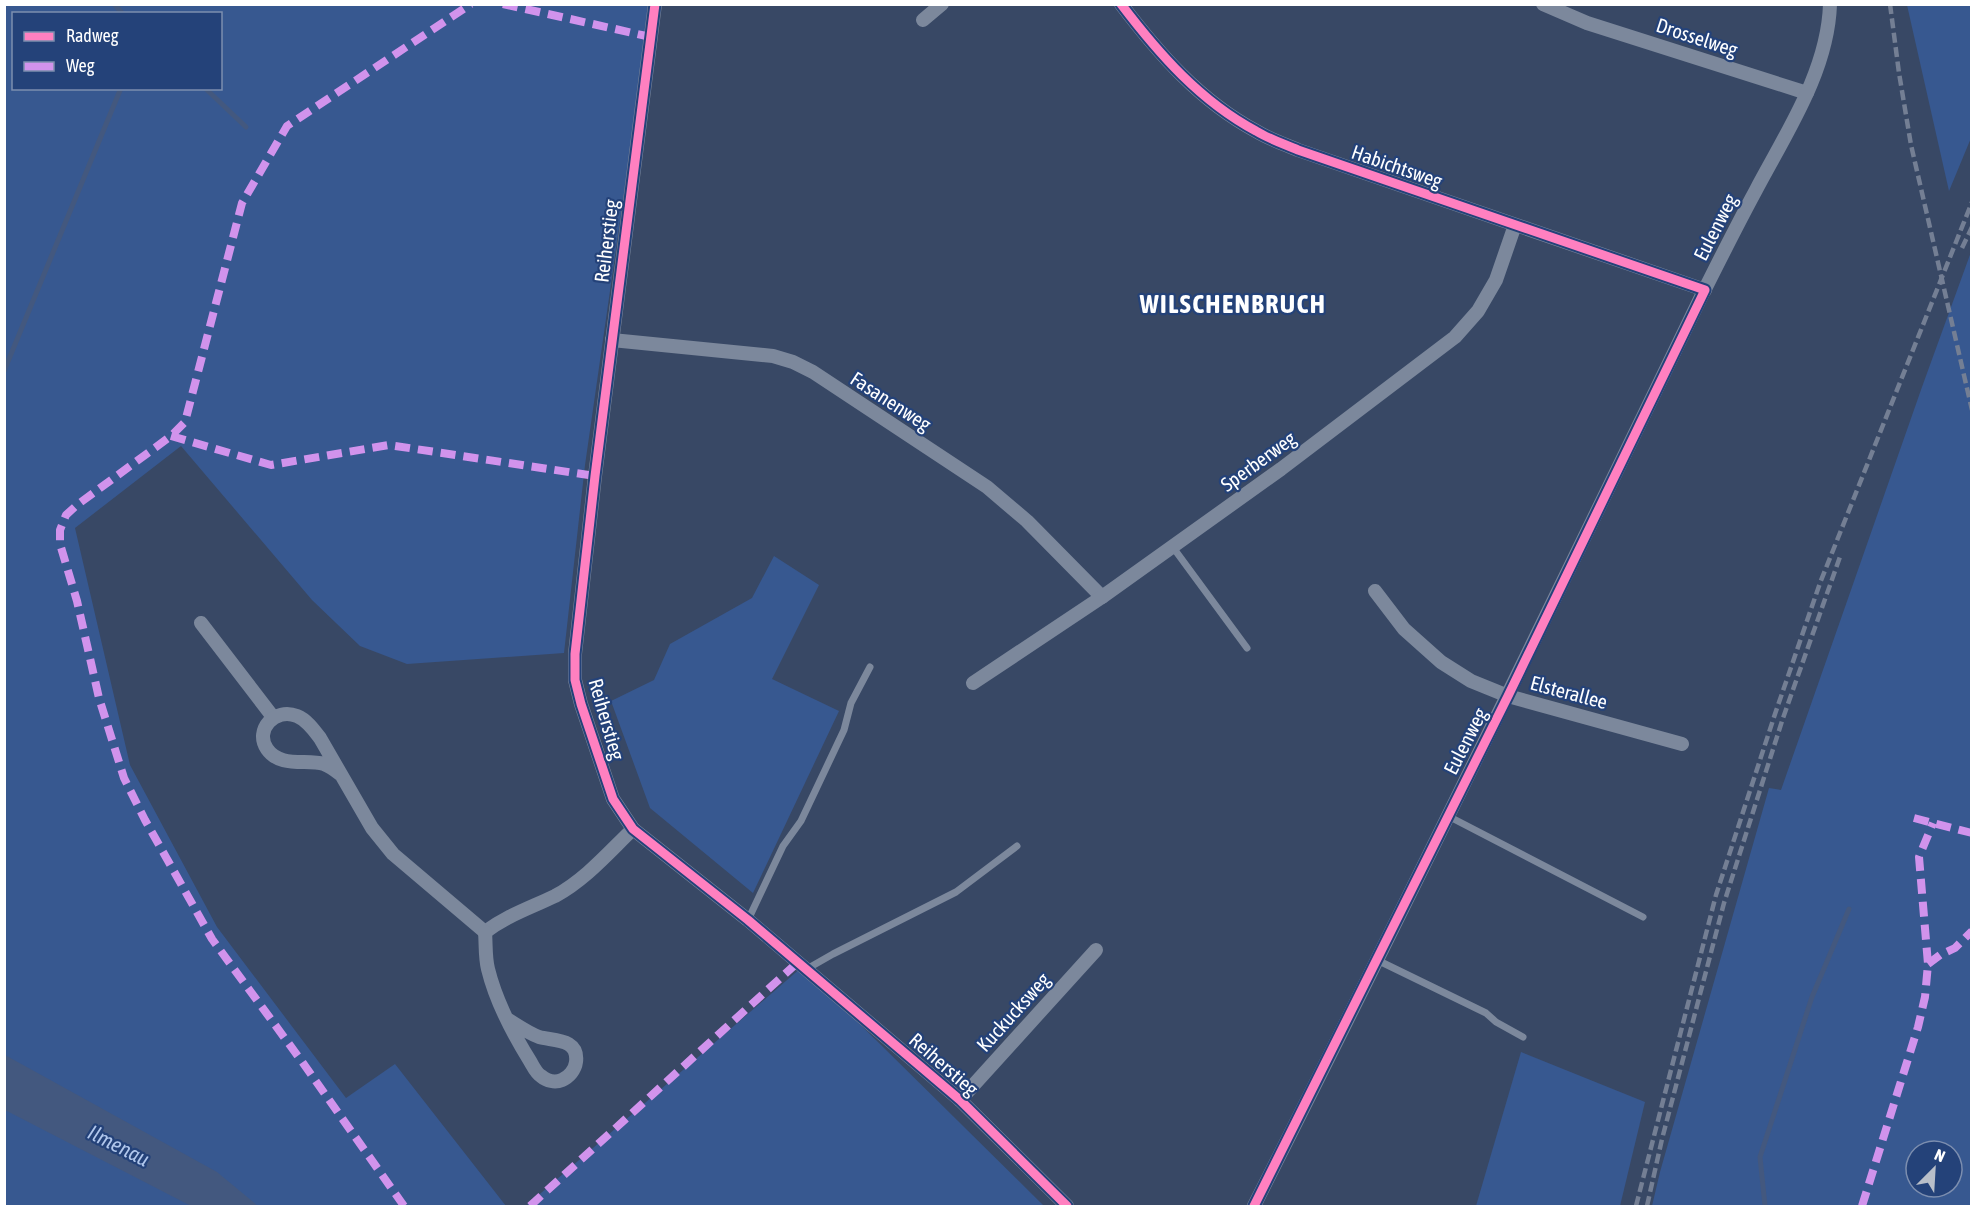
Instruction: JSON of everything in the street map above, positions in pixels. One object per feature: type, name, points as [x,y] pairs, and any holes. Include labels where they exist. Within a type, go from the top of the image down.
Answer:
[{"type":"street","name":"Reiherstieg","points":[[655,4],[576,642],[575,680],[613,799],[633,829],[748,920],[960,1100],[1067,1206]]},
{"type":"street","points":[[923,20],[942,4]]},
{"type":"street","name":"Drosselweg","points":[[1543,4],[1587,22],[1807,93]]},
{"type":"street","name":"Eulenweg","points":[[1256,1206],[1376,959],[1508,696],[1705,290],[1757,187],[1791,129],[1824,47],[1830,4]]},
{"type":"street","name":"Habichtsweg","points":[[1129,7],[1161,55],[1189,83],[1223,111],[1256,132],[1298,150],[1705,290]]},
{"type":"street","name":"Sperberweg","points":[[973,683],[1102,597],[1281,468],[1455,338],[1478,311],[1496,280],[1515,225]]},
{"type":"street","name":"Fasanenweg","points":[[612,340],[773,356],[803,367],[987,487],[1027,522],[1102,597]]},
{"type":"street","name":"Elsterallee","points":[[1375,591],[1404,629],[1441,662],[1471,681],[1508,696],[1682,744]]},
{"type":"street","points":[[201,623],[273,717]]},
{"type":"street","points":[[340,774],[326,765],[295,762],[273,755],[266,748],[264,736],[266,726],[273,717],[285,713],[298,716],[310,726],[320,738],[372,828],[393,854],[485,932],[487,967],[496,996],[517,1040],[539,1075],[552,1082],[567,1077],[576,1061],[574,1051],[567,1043],[540,1037],[507,1019]]},
{"type":"street","points":[[485,932],[503,919],[573,884],[633,829]]},
{"type":"street","name":"Kuckucksweg","points":[[960,1100],[1096,950]]},
{"type":"lane","points":[[1172,546],[1247,648]]},
{"type":"lane","points":[[748,920],[783,846],[801,821],[844,730],[851,703],[870,667]]},
{"type":"lane","points":[[1448,816],[1643,917]]},
{"type":"lane","points":[[805,970],[956,892],[1017,846]]},
{"type":"lane","points":[[1376,959],[1486,1013],[1496,1022],[1523,1037]]},
{"type":"shaded area","points":[[5,5],[648,5],[640,82],[585,465],[564,653],[407,664],[360,646],[312,600],[181,446],[75,528],[130,765],[217,927],[346,1098],[395,1064],[506,1206],[5,1206]]},
{"type":"shaded area","points":[[1907,5],[1971,5],[1971,138],[1949,191]]},
{"type":"shaded area","points":[[1971,252],[1971,1206],[1652,1206],[1769,788],[1781,790]]},
{"type":"shaded area","points":[[774,556],[819,585],[772,679],[839,711],[753,893],[650,808],[611,701],[654,680],[670,644],[752,598]]},
{"type":"shaded area","points":[[802,967],[1044,1206],[526,1206]]},
{"type":"shaded area","points":[[1521,1052],[1645,1102],[1620,1206],[1476,1206]]},
{"type":"water","name":"Ilmenau","points":[[5,1055],[217,1172],[258,1206],[191,1206],[5,1110]]},
{"type":"waterway","points":[[114,4],[121,12]]},
{"type":"waterway","points":[[4,371],[120,90]]},
{"type":"waterway","points":[[207,90],[246,127]]},
{"type":"waterway","points":[[1765,1206],[1760,1157],[1812,997],[1849,909]]},
{"type":"railway","points":[[1890,4],[1911,145],[1972,410]]},
{"type":"railway","points":[[1636,1206],[1716,895],[1775,714],[1820,583],[1972,202]]},
{"type":"railway","points":[[1962,248],[1972,227]]},
{"type":"railway","points":[[1647,1206],[1662,1139],[1724,903],[1783,718],[1841,554]]},
{"type":"marked path","points":[[404,1206],[212,939],[145,820],[124,778],[99,698],[77,601],[60,544],[60,530],[66,515],[77,505],[171,436],[185,422],[242,203],[287,126],[471,4]]},
{"type":"marked path","points":[[503,4],[651,37]]},
{"type":"marked path","points":[[171,436],[271,465],[389,445],[595,476]]},
{"type":"marked path","points":[[1914,818],[1972,833]]},
{"type":"marked path","points":[[1862,1206],[1918,1027],[1925,997],[1928,964],[1919,857],[1933,823]]},
{"type":"marked path","points":[[1928,964],[1955,948],[1972,931]]},
{"type":"marked path","points":[[530,1206],[797,963]]},
{"type":"cycle path","points":[[655,4],[595,476],[575,654],[575,680],[581,704],[613,799],[633,829],[748,920],[960,1100],[1067,1206]]},
{"type":"cycle path","points":[[1121,4],[1150,41],[1199,91],[1236,119],[1266,136],[1298,150],[1705,290],[1508,696],[1254,1206]]},
{"type":"district","name":"WILSCHENBRUCH","points":[[1233,304]]}]
